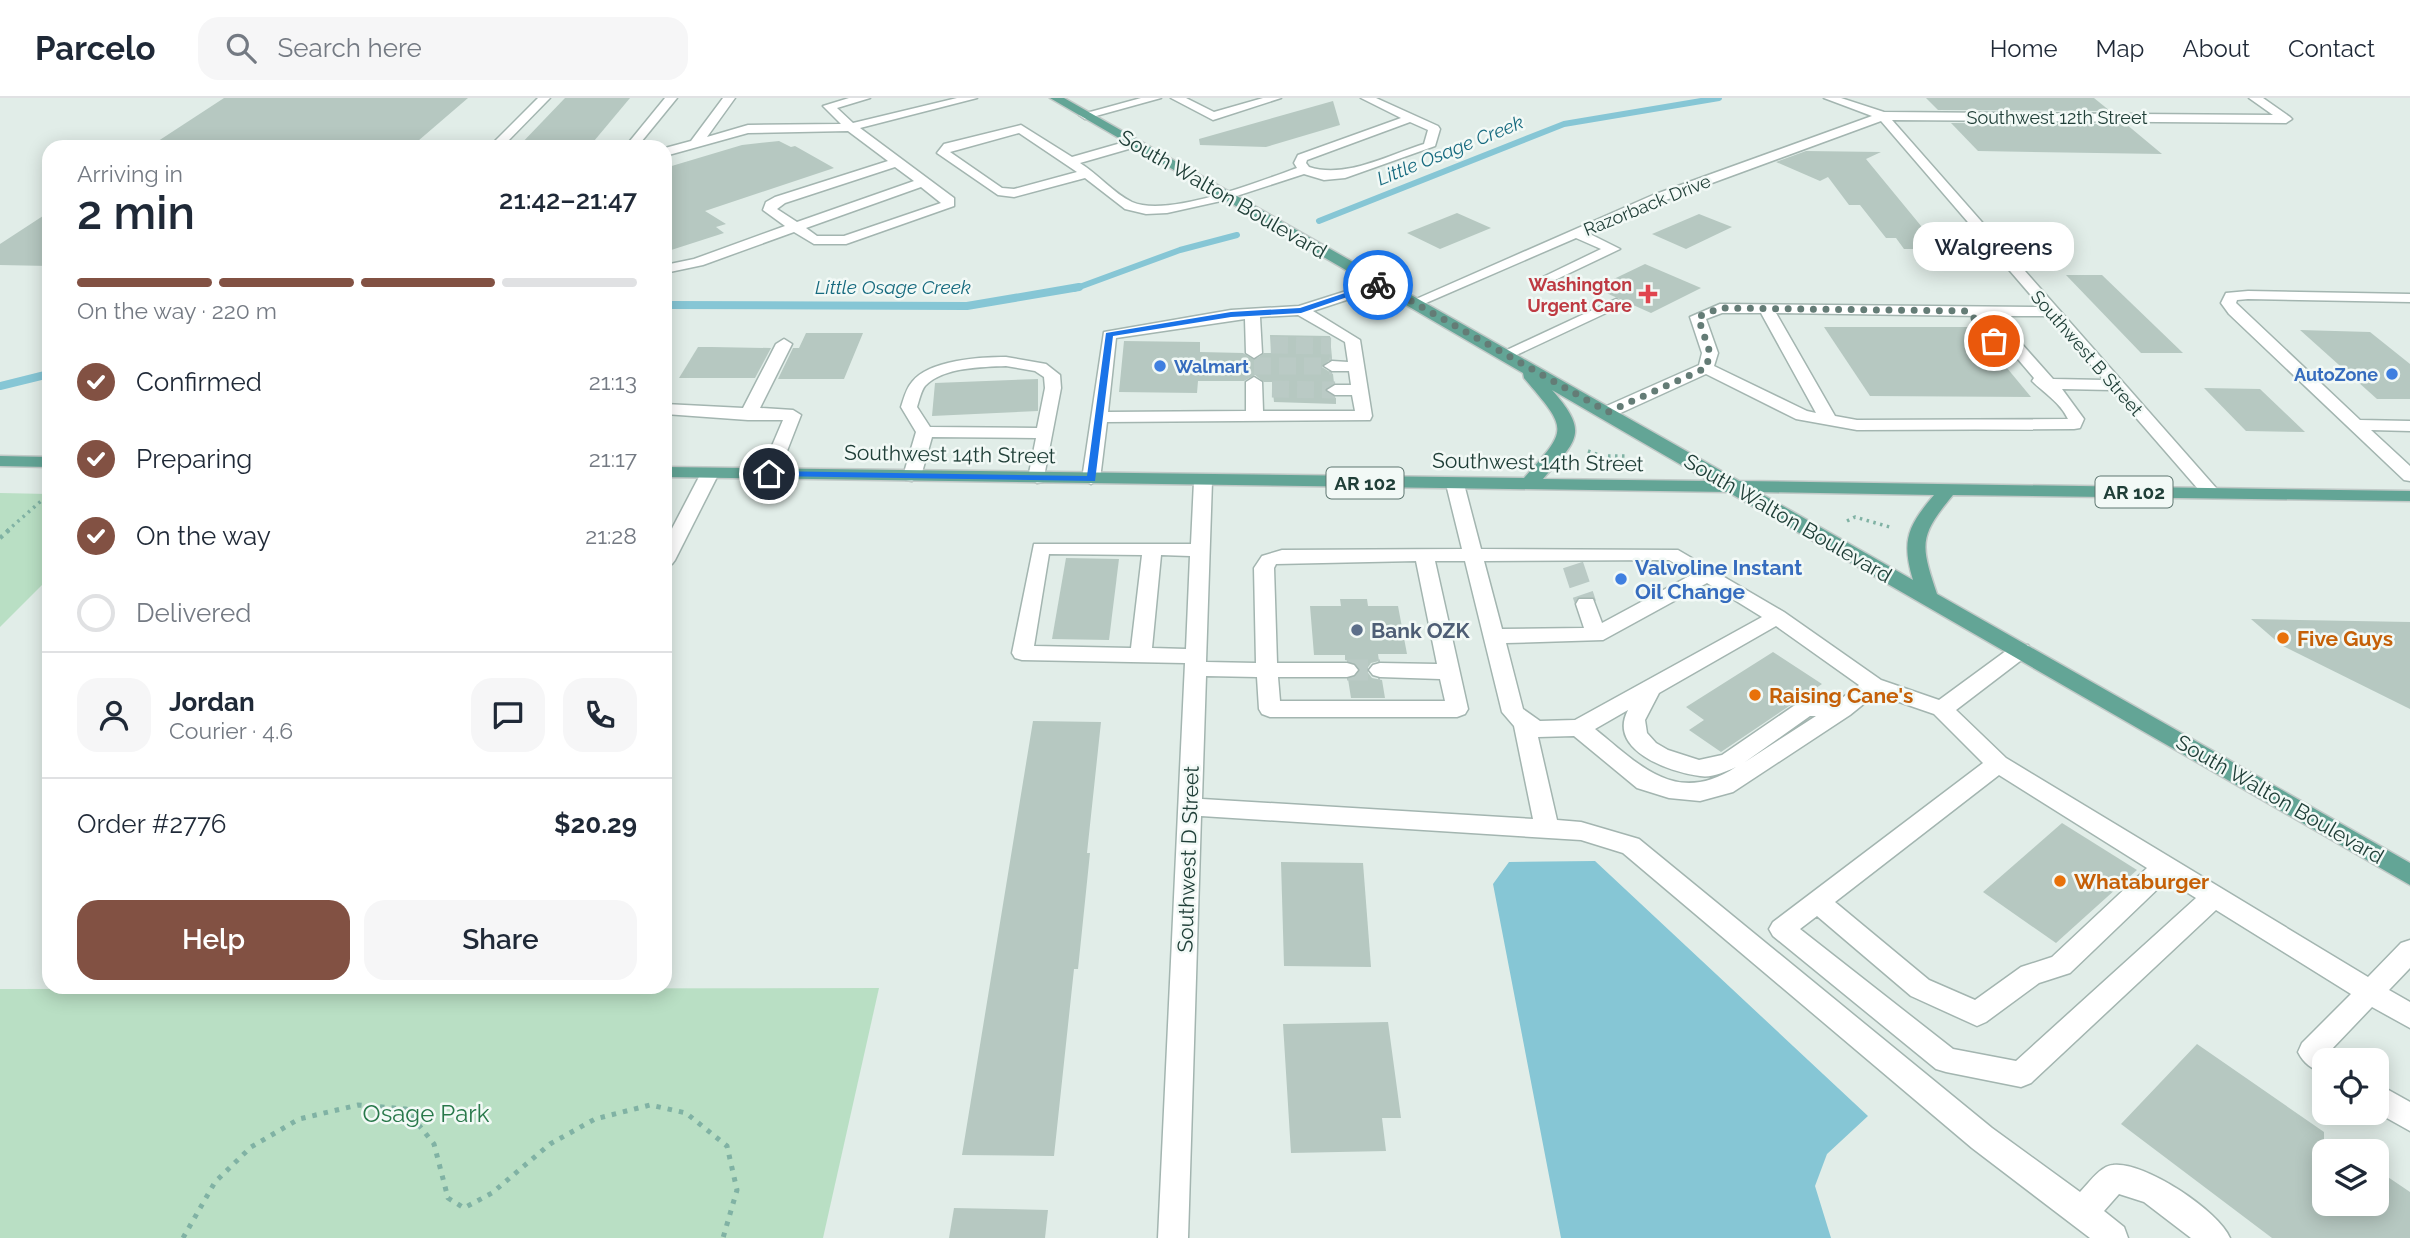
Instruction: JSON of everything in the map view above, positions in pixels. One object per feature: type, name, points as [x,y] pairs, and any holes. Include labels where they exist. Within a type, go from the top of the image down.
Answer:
[{"type":"main road","name":"South Walton Boulevard","points":[[1056,98],[2410,874]]},
{"type":"main road","points":[[1520,364],[1562,412],[1568,429],[1564,444],[1528,485]]},
{"type":"main road","points":[[0,461],[42,462]]},
{"type":"main road","name":"Southwest 14th Street","points":[[672,472],[2410,496]]},
{"type":"main road","points":[[1929,600],[1916,561],[1914,535],[1922,520],[1948,490]]},
{"type":"street","points":[[502,140],[544,98]]},
{"type":"street","points":[[637,140],[671,98]]},
{"type":"street","points":[[695,144],[729,98]]},
{"type":"street","points":[[824,102],[864,98]]},
{"type":"street","points":[[672,150],[748,129],[851,127],[971,98]]},
{"type":"street","points":[[1085,115],[1155,98]]},
{"type":"street","points":[[1177,98],[1213,116],[1275,98]]},
{"type":"street","points":[[1135,143],[1080,167],[998,191],[943,153],[947,147],[1021,129],[1080,167],[1130,206],[1160,210],[1224,195],[1304,170],[1324,176],[1341,175],[1429,146],[1434,129],[1367,98]]},
{"type":"street","name":"Southwest 12th Street","points":[[1830,98],[1883,116],[2290,122],[2255,98]]},
{"type":"street","points":[[824,102],[851,127],[898,162],[923,182],[949,201],[947,206],[846,240],[814,240],[770,210],[771,205],[898,162]]},
{"type":"street","name":"Razorback Drive","points":[[1414,303],[1658,198],[1883,116]]},
{"type":"street","name":"Southwest B Street","points":[[1883,116],[2210,493]]},
{"type":"street","points":[[1304,170],[1300,163],[1302,158],[1411,118]]},
{"type":"street","points":[[672,268],[698,262],[923,182]]},
{"type":"street","points":[[1550,277],[1613,249],[1576,233]]},
{"type":"street","points":[[1091,479],[1109,335],[1252,313],[1301,310],[1381,284]]},
{"type":"street","points":[[2410,298],[2231,296],[2228,303],[2410,476]]},
{"type":"street","points":[[1504,355],[1616,303]]},
{"type":"street","points":[[1765,307],[1828,419]]},
{"type":"street","points":[[1706,368],[1710,353],[1698,317],[1720,308],[2052,312]]},
{"type":"street","points":[[1099,417],[1364,416],[1352,341],[1301,310]]},
{"type":"street","points":[[1706,368],[1802,415],[1857,425],[2074,424],[2076,419],[2073,412],[2049,384],[1977,311]]},
{"type":"street","points":[[1252,313],[1254,349],[1271,345]]},
{"type":"street","points":[[748,415],[784,344]]},
{"type":"street","points":[[1331,346],[1354,346]]},
{"type":"street","points":[[912,476],[925,432],[909,407],[917,384],[928,377],[960,366],[1014,362],[1035,366],[1052,375],[1054,388],[1037,478]]},
{"type":"street","points":[[1332,366],[1356,367]]},
{"type":"street","points":[[1608,412],[1706,368]]},
{"type":"street","points":[[2049,384],[2115,385]]},
{"type":"street","points":[[1255,417],[1255,385],[1272,389]]},
{"type":"street","points":[[1335,390],[1360,390]]},
{"type":"street","points":[[672,410],[793,415],[769,474]]},
{"type":"street","points":[[2356,425],[2410,426]]},
{"type":"street","points":[[925,432],[1045,433]]},
{"type":"street","points":[[672,545],[710,473]]},
{"type":"street","name":"Southwest D Street","points":[[1173,1238],[1203,481]]},
{"type":"street","points":[[1455,484],[1513,712],[1524,723],[1537,729],[1579,728],[1777,617]]},
{"type":"street","points":[[672,519],[685,520]]},
{"type":"street","points":[[1200,550],[1041,548],[1022,653],[1140,655],[1267,670],[1347,670]]},
{"type":"street","points":[[1140,655],[1152,549]]},
{"type":"street","points":[[1424,555],[1457,709],[1270,709],[1264,568],[1269,560],[1282,556],[1424,555],[1472,555],[1571,559],[1671,554],[1708,573],[1777,617],[1873,685],[1942,709],[1998,764],[2410,1016]]},
{"type":"street","points":[[1493,636],[1596,635],[1708,573]]},
{"type":"street","points":[[1586,604],[1596,635]]},
{"type":"street","points":[[1942,709],[2021,650]]},
{"type":"street","points":[[1380,670],[1450,672]]},
{"type":"street","points":[[1579,728],[1645,782],[1669,789],[1700,792],[1724,786],[1842,710],[1873,685]]},
{"type":"street","points":[[1651,687],[1634,720],[1636,735],[1648,749],[1660,756],[1699,768],[1711,768],[1730,761],[1806,708],[1842,710]]},
{"type":"street","points":[[1524,723],[1547,828]]},
{"type":"street","points":[[1998,764],[1782,929],[1946,1060],[2021,1074],[2214,896]]},
{"type":"street","points":[[1191,807],[1547,828],[1598,834],[1631,846],[1982,1138],[2113,1238]]},
{"type":"street","points":[[1818,902],[1920,988],[1977,1014],[2030,975],[2062,965],[2165,866]]},
{"type":"street","points":[[2316,1048],[2410,950]]},
{"type":"street","points":[[2389,1104],[2410,1118]]},
{"type":"street","points":[[2082,1212],[2113,1178],[2129,1179],[2147,1186],[2215,1238]]},
{"type":"path","points":[[1585,450],[1608,456],[1628,456]]},
{"type":"path","points":[[0,538],[42,500]]},
{"type":"path","points":[[1847,513],[1894,529]]},
{"type":"path","points":[[1847,521],[1855,517]]},
{"type":"path","points":[[183,1238],[215,1182],[251,1147],[299,1119],[358,1105],[406,1109],[434,1144],[448,1198],[464,1208],[492,1193],[550,1144],[595,1119],[650,1105],[687,1114],[727,1146],[737,1190],[723,1238]]},
{"type":"green space","points":[[0,493],[42,494],[42,585],[0,627]]},
{"type":"green space","name":"Osage Park","points":[[672,988],[879,988],[823,1238],[0,1238],[0,989],[42,989],[42,994],[672,994]]},
{"type":"water","points":[[1595,861],[1868,1116],[1827,1154],[1815,1186],[1831,1238],[1561,1238],[1493,884],[1509,862]]},
{"type":"building","points":[[224,98],[468,98],[419,140],[160,140]]},
{"type":"building","points":[[565,98],[630,98],[595,140],[525,140]]},
{"type":"building","points":[[1926,98],[2094,98],[2110,111],[1938,110]]},
{"type":"building","points":[[1333,101],[1340,125],[1266,147],[1200,145],[1199,139]]},
{"type":"building","points":[[1951,123],[2126,124],[2162,154],[1978,151]]},
{"type":"building","points":[[779,141],[791,147],[795,146],[834,168],[705,211],[726,224],[716,227],[724,233],[672,250],[672,166],[742,145]]},
{"type":"building","points":[[1806,151],[1881,152],[1866,159],[1940,249],[1904,249],[1896,238],[1886,238],[1860,205],[1849,205],[1828,177],[1820,181],[1776,162]]},
{"type":"building","points":[[1457,213],[1491,228],[1440,249],[1407,233]]},
{"type":"building","points":[[1699,214],[1732,227],[1686,249],[1652,234]]},
{"type":"building","points":[[42,217],[42,266],[0,265],[0,244]]},
{"type":"building","name":"Washington Urgent Care","points":[[1645,264],[1701,288],[1651,313],[1595,288]]},
{"type":"building","points":[[2066,275],[2102,275],[2183,353],[2141,353]]},
{"type":"building","points":[[1824,327],[1973,327],[2031,397],[1870,396]]},
{"type":"building","points":[[2300,330],[2370,332],[2410,364],[2410,399],[2377,399]]},
{"type":"building","points":[[806,333],[863,333],[844,379],[778,379],[793,348],[799,348]]},
{"type":"building","points":[[1270,335],[1330,336],[1332,358],[1322,367],[1333,374],[1334,383],[1325,391],[1336,398],[1336,404],[1274,402],[1272,382],[1264,382],[1255,375],[1244,381],[1198,381],[1197,393],[1119,392],[1124,341],[1200,342],[1200,352],[1243,353],[1255,360],[1264,353],[1271,353]]},
{"type":"building","points":[[698,347],[771,348],[755,378],[679,378]]},
{"type":"building","points":[[1038,379],[1038,411],[932,416],[935,383]]},
{"type":"building","points":[[2204,388],[2260,389],[2305,432],[2246,431]]},
{"type":"building","points":[[1066,558],[1119,559],[1109,640],[1052,639]]},
{"type":"building","name":"Bank OZK","points":[[1340,599],[1367,599],[1368,606],[1398,606],[1407,654],[1378,654],[1379,661],[1371,663],[1366,670],[1372,678],[1382,680],[1385,698],[1351,698],[1348,679],[1356,677],[1361,670],[1356,663],[1345,660],[1345,655],[1314,655],[1310,606],[1341,606]]},
{"type":"building","points":[[2251,619],[2410,622],[2410,709],[2281,645]]},
{"type":"building","name":"Raising Cane's","points":[[1773,652],[1822,684],[1721,752],[1689,730],[1704,720],[1686,707]]},
{"type":"building","points":[[1033,721],[1101,722],[1078,969],[1074,969],[1054,1156],[962,1155]]},
{"type":"building","name":"Whataburger","points":[[2062,823],[2137,870],[2056,943],[1983,892]]},
{"type":"building","points":[[1281,862],[1363,863],[1371,967],[1284,966]]},
{"type":"building","points":[[1388,1022],[1401,1118],[1382,1118],[1386,1151],[1291,1153],[1283,1024]]},
{"type":"building","points":[[2197,1044],[2324,1132],[2324,1139],[2312,1139],[2312,1216],[2389,1216],[2389,1178],[2410,1192],[2410,1238],[2272,1238],[2121,1124]]},
{"type":"building","points":[[954,1208],[1048,1210],[1045,1238],[949,1238]]},
{"type":"waterway","name":"Little Osage Creek","points":[[1319,221],[1564,124],[1719,98]]},
{"type":"waterway","name":"Little Osage Creek","points":[[1074,289],[1180,250],[1237,235]]},
{"type":"waterway","name":"Little Osage Creek","points":[[672,305],[967,306],[1079,287]]},
{"type":"waterway","name":"Little Osage Creek","points":[[0,386],[42,376]]},
{"type":"tunnel","points":[[1271,345],[1331,346]]},
{"type":"tunnel","points":[[1254,366],[1332,366]]},
{"type":"tunnel","points":[[1272,389],[1335,390]]},
{"type":"tunnel","points":[[1573,565],[1586,604]]},
{"type":"tunnel","points":[[1347,670],[1380,670]]},
{"type":"way so far","points":[[1378,285],[1381,284],[1608,412],[1706,368],[1710,353],[1698,317],[1720,308],[1968,311],[1994,341]]},
{"type":"place","name":"Washington Urgent Care","points":[[1648,294]]},
{"type":"place","name":"Walgreens","points":[[1994,341]]},
{"type":"place","name":"Walmart","points":[[1160,366]]},
{"type":"place","name":"AutoZone","points":[[2392,374]]},
{"type":"place","name":"Valvoline Instant Oil Change","points":[[1621,579]]},
{"type":"place","name":"Bank OZK","points":[[1357,630]]},
{"type":"place","name":"Five Guys","points":[[2283,638]]},
{"type":"place","name":"Raising Cane's","points":[[1755,695]]},
{"type":"place","name":"Whataburger","points":[[2060,881]]},
{"type":"route","points":[[769,474],[1091,479],[1109,335],[1231,315],[1301,310],[1378,285]]}]
